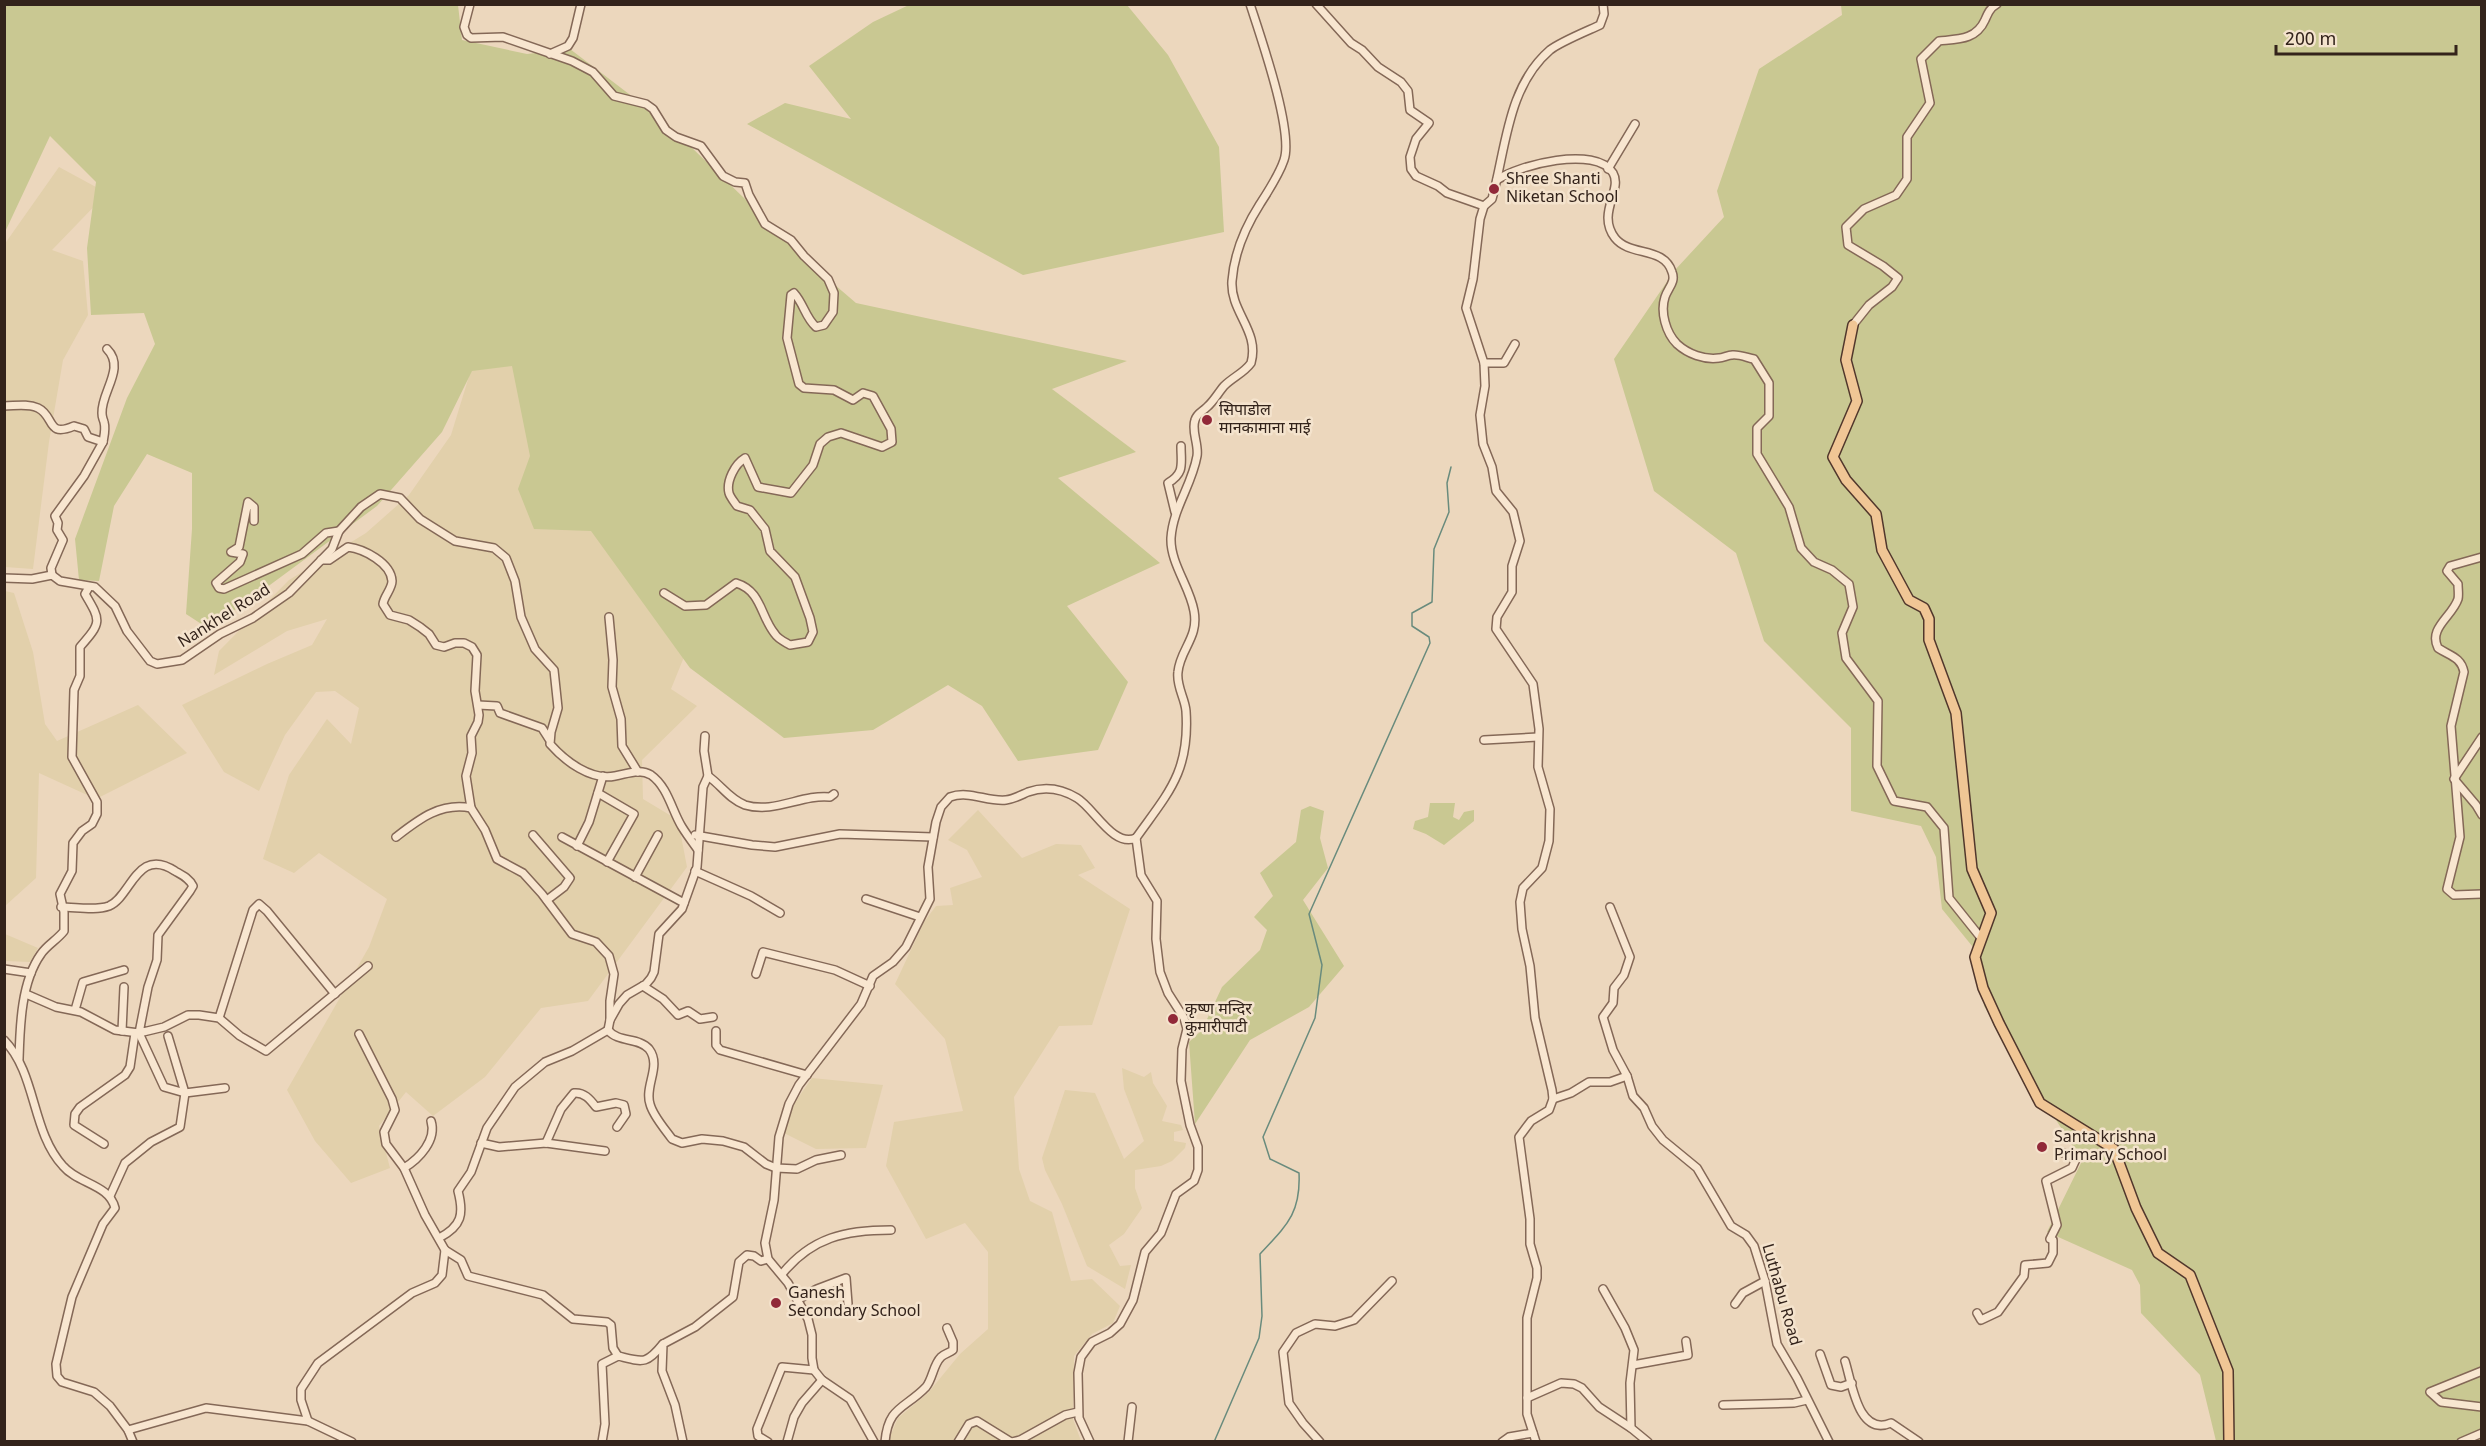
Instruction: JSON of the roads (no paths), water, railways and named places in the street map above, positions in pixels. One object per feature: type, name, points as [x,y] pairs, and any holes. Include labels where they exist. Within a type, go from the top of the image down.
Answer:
[{"type":"main road","points":[[1853,325],[1846,360],[1857,401],[1833,457],[1846,480],[1876,514],[1882,550],[1909,600],[1923,608],[1929,619],[1929,640],[1956,713],[1972,869],[1992,914],[1975,957],[1983,988],[2040,1103],[2114,1149],[2136,1208],[2158,1253],[2190,1275],[2228,1371],[2229,1442]]},
{"type":"street","points":[[470,4],[464,27],[471,38],[503,37],[593,72],[614,96],[646,104],[653,109],[666,130],[676,137],[701,146],[723,176],[735,182],[745,183],[765,224],[791,240],[828,279],[834,293],[833,312],[824,324],[816,327],[806,318],[802,302],[794,293],[791,295],[787,338],[799,384],[804,388],[834,390],[853,400],[863,393],[873,396],[891,429],[891,442],[882,447],[841,433],[828,436],[820,444],[813,465],[791,493],[758,487],[745,458],[737,463],[730,480],[729,493],[737,506],[750,510],[765,529],[770,551],[795,577],[813,632],[808,642],[790,645],[775,636],[759,601],[746,586],[736,583],[706,605],[685,606],[664,593]]},
{"type":"street","points":[[550,54],[568,46],[573,38],[581,4]]},
{"type":"street","points":[[874,1442],[850,1399],[822,1380],[814,1370],[811,1327],[782,1274],[768,1259],[765,1243],[774,1200],[778,1137],[784,1115],[794,1093],[861,1004],[877,972],[893,962],[906,947],[930,898],[927,875],[933,837],[938,813],[950,797],[967,795],[1006,800],[1045,788],[1060,791],[1079,799],[1105,827],[1119,838],[1127,840],[1136,838],[1168,794],[1182,766],[1185,750],[1186,709],[1178,672],[1179,664],[1192,639],[1195,618],[1191,599],[1171,542],[1176,514],[1196,463],[1198,447],[1194,428],[1196,417],[1225,385],[1251,363],[1253,342],[1235,306],[1232,294],[1234,267],[1248,226],[1285,158],[1280,103],[1268,65],[1263,39],[1250,4]]},
{"type":"street","points":[[1316,4],[1351,44],[1362,50],[1378,67],[1401,82],[1408,91],[1410,110],[1430,123],[1416,139],[1410,157],[1411,169],[1416,176],[1438,186],[1448,194],[1484,206]]},
{"type":"street","points":[[1536,1442],[1527,1414],[1527,1318],[1537,1278],[1530,1244],[1519,1137],[1531,1121],[1549,1110],[1553,1100],[1535,1018],[1530,966],[1520,916],[1521,894],[1526,885],[1540,873],[1550,835],[1550,809],[1538,767],[1538,737],[1533,684],[1496,630],[1497,616],[1512,592],[1512,566],[1520,541],[1513,512],[1496,491],[1492,467],[1483,444],[1480,415],[1485,386],[1484,363],[1466,308],[1473,279],[1478,226],[1484,206],[1492,199],[1510,117],[1530,71],[1552,48],[1600,25],[1604,14],[1603,4]]},
{"type":"street","points":[[1853,325],[1869,305],[1892,287],[1898,278],[1848,245],[1846,227],[1864,209],[1896,195],[1907,179],[1907,137],[1930,103],[1922,59],[1939,41],[1968,38],[1982,27],[1991,8],[1997,4]]},
{"type":"street","points":[[1608,169],[1635,124]]},
{"type":"street","points":[[1497,180],[1539,164],[1569,157],[1581,158],[1608,169],[1614,178],[1614,190],[1608,208],[1608,219],[1614,237],[1626,246],[1653,254],[1668,264],[1673,274],[1672,284],[1665,298],[1664,314],[1667,329],[1676,342],[1688,352],[1703,358],[1718,358],[1734,354],[1754,359],[1769,383],[1769,416],[1757,428],[1757,454],[1789,507],[1801,548],[1814,562],[1832,570],[1849,585],[1853,608],[1842,633],[1846,658],[1878,701],[1877,766],[1894,801],[1928,807],[1944,828],[1949,898],[1981,938]]},
{"type":"street","points":[[1484,363],[1504,363],[1515,344]]},
{"type":"street","points":[[52,575],[51,568],[63,540],[57,530],[58,524],[55,516],[84,476],[103,442],[105,428],[101,415],[102,408],[113,378],[114,365],[113,355],[107,349]]},
{"type":"street","points":[[4,406],[36,407],[45,413],[49,423],[56,429],[65,430],[74,426],[84,429],[88,436],[103,442]]},
{"type":"street","points":[[1176,514],[1168,483],[1177,478],[1182,470],[1181,447]]},
{"type":"street","name":"Nankhel Road","points":[[4,578],[32,579],[52,575],[60,581],[95,587],[115,606],[127,630],[150,661],[157,664],[169,663],[182,660],[220,634],[253,618],[289,593],[332,549],[339,531],[362,507],[380,494],[400,498],[420,519],[455,541],[494,549],[506,558],[515,581],[521,617],[536,649],[554,670],[558,708],[549,739]]},
{"type":"street","points":[[254,521],[254,507],[248,502],[239,547],[231,552],[243,554],[240,562],[216,583],[219,588],[224,589],[302,554],[326,533],[339,531]]},
{"type":"street","points":[[321,560],[329,560],[348,547],[379,559],[389,569],[392,581],[383,604],[390,615],[409,620],[420,627],[429,634],[436,645],[444,647],[454,643],[464,643],[472,647],[477,655],[475,691],[478,722],[471,736],[472,753],[466,776],[471,808],[485,830],[497,859],[523,873],[547,900],[572,934],[596,942],[609,956],[614,974],[608,1030],[572,1051],[545,1062],[515,1087],[487,1128],[471,1172],[458,1191],[462,1209],[455,1228],[439,1238]]},
{"type":"street","points":[[2481,557],[2450,566],[2447,571],[2458,584],[2458,598],[2438,628],[2435,639],[2438,648],[2457,657],[2462,663],[2464,672],[2451,726],[2460,837],[2446,889],[2454,895],[2481,894]]},
{"type":"street","points":[[88,587],[85,594],[96,610],[98,621],[94,631],[80,647],[80,676],[74,690],[72,757],[97,802],[97,814],[92,824],[82,831],[73,843],[72,871],[60,894],[64,912],[64,931],[41,954],[31,974],[20,1017],[19,1059],[41,1125],[62,1166],[75,1177],[110,1196],[115,1208],[100,1229],[72,1297],[56,1364],[57,1376],[62,1382],[94,1392],[110,1406],[134,1442]]},
{"type":"street","points":[[609,617],[613,660],[612,687],[621,719],[622,746],[638,772]]},
{"type":"street","points":[[478,705],[497,706],[500,713],[542,728],[550,744],[562,757],[588,773],[612,777],[638,772],[652,776],[663,788],[686,834],[698,850]]},
{"type":"street","points":[[610,1020],[627,995],[643,986],[654,972],[659,934],[682,909],[695,871],[703,787],[708,776],[704,751],[705,736]]},
{"type":"street","points":[[1484,740],[1538,737]]},
{"type":"street","points":[[2454,779],[2481,737]]},
{"type":"street","points":[[577,846],[589,822],[603,776]]},
{"type":"street","points":[[708,776],[729,797],[746,805],[772,807],[818,796],[830,797],[834,794]]},
{"type":"street","points":[[2454,779],[2481,814]]},
{"type":"street","points":[[598,793],[634,813],[607,862]]},
{"type":"street","points":[[396,837],[421,818],[440,809],[460,806],[471,808]]},
{"type":"street","points":[[686,834],[776,847],[840,834],[933,837]]},
{"type":"street","points":[[533,835],[570,878],[564,887],[547,900]]},
{"type":"street","points":[[635,877],[658,835]]},
{"type":"street","points":[[562,837],[684,903]]},
{"type":"street","points":[[1090,1442],[1081,1426],[1078,1412],[1078,1373],[1081,1357],[1092,1342],[1120,1324],[1133,1300],[1145,1252],[1161,1233],[1176,1194],[1194,1181],[1198,1170],[1198,1147],[1190,1125],[1181,1081],[1182,1050],[1187,1029],[1184,1018],[1168,993],[1160,972],[1156,939],[1157,901],[1141,875],[1136,838]]},
{"type":"street","points":[[62,907],[107,907],[115,903],[130,882],[147,867],[165,866],[190,880],[193,886],[158,935],[157,960],[148,987],[130,1067],[125,1075],[80,1107],[75,1114],[74,1125],[104,1144]]},
{"type":"street","points":[[695,871],[751,896],[780,913]]},
{"type":"street","points":[[866,899],[920,917]]},
{"type":"street","points":[[219,1018],[253,910],[259,904],[334,994]]},
{"type":"street","points":[[1553,1100],[1589,1082],[1610,1082],[1627,1076],[1613,1050],[1603,1017],[1612,1003],[1614,988],[1624,975],[1630,957],[1610,907]]},
{"type":"street","points":[[756,974],[763,952],[835,970],[870,986]]},
{"type":"street","points":[[26,994],[56,1007],[75,1010],[102,1025],[137,1033],[164,1027],[188,1015],[219,1018],[240,1036],[266,1051],[368,966]]},
{"type":"street","points":[[4,969],[31,974]]},
{"type":"street","points":[[75,1010],[83,982],[124,970]]},
{"type":"street","points":[[643,986],[663,999],[678,1015],[688,1011],[700,1019],[713,1017]]},
{"type":"street","points":[[122,1031],[124,987]]},
{"type":"street","points":[[608,1030],[612,1035],[643,1044],[650,1051],[654,1060],[650,1104],[672,1139],[682,1143],[702,1139],[723,1141],[744,1147],[766,1164],[776,1168],[797,1169],[816,1160],[841,1155]]},
{"type":"street","points":[[716,1031],[716,1044],[720,1050],[807,1075]]},
{"type":"street","points":[[137,1033],[161,1083],[170,1090],[185,1093],[225,1088]]},
{"type":"street","points":[[359,1034],[392,1099],[395,1110],[384,1134],[387,1145],[404,1168],[425,1215],[445,1250],[461,1260],[468,1276],[543,1295],[573,1319],[607,1322],[611,1325],[613,1348],[618,1356]]},
{"type":"street","points":[[110,1196],[125,1163],[151,1142],[180,1127],[185,1093],[168,1036]]},
{"type":"street","points":[[4,1040],[19,1059]]},
{"type":"street","name":"Luthabu Road","points":[[1627,1076],[1633,1095],[1644,1108],[1652,1126],[1663,1140],[1697,1168],[1731,1226],[1746,1235],[1754,1245],[1766,1281],[1777,1344],[1829,1442]]},
{"type":"street","points":[[546,1143],[561,1109],[574,1093],[590,1098],[596,1107],[616,1102],[624,1105],[626,1114],[617,1127]]},
{"type":"street","points":[[404,1168],[416,1161],[426,1146],[433,1130],[431,1121]]},
{"type":"street","points":[[481,1143],[499,1147],[546,1143],[605,1151]]},
{"type":"street","points":[[1977,1314],[1981,1320],[1998,1312],[2024,1276],[2025,1265],[2048,1263],[2053,1253],[2054,1240],[2050,1239],[2057,1225],[2046,1181],[2072,1168],[2077,1157],[2063,1153]]},
{"type":"street","points":[[782,1274],[794,1259],[817,1243],[856,1230],[891,1230]]},
{"type":"street","points":[[308,1421],[301,1400],[301,1389],[318,1363],[412,1293],[435,1283],[442,1275],[445,1250]]},
{"type":"street","points":[[602,1442],[605,1424],[602,1364],[618,1356],[642,1362],[648,1361],[663,1344],[695,1327],[733,1297],[739,1262],[747,1255],[754,1256],[761,1261],[768,1259]]},
{"type":"street","points":[[797,1300],[817,1289],[846,1278],[848,1304]]},
{"type":"street","points":[[1320,1442],[1289,1403],[1283,1352],[1296,1333],[1315,1324],[1335,1326],[1354,1320],[1392,1281]]},
{"type":"street","points":[[1735,1304],[1743,1293],[1766,1281]]},
{"type":"street","points":[[1603,1289],[1625,1328],[1634,1350],[1630,1383],[1631,1428]]},
{"type":"street","points":[[885,1442],[887,1426],[896,1410],[912,1400],[926,1386],[940,1358],[953,1350],[953,1342],[946,1328]]},
{"type":"street","points":[[1633,1365],[1688,1355],[1686,1341]]},
{"type":"street","points":[[663,1344],[662,1371],[675,1405],[683,1442]]},
{"type":"street","points":[[1820,1354],[1831,1385],[1841,1387],[1852,1383]]},
{"type":"street","points":[[1845,1361],[1861,1412],[1872,1425],[1883,1426],[1891,1423],[1919,1442]]},
{"type":"street","points":[[768,1442],[758,1436],[757,1429],[782,1367],[814,1370]]},
{"type":"street","points":[[2481,1371],[2430,1392],[2441,1401],[2481,1407]]},
{"type":"street","points":[[787,1442],[794,1417],[801,1403],[822,1380]]},
{"type":"street","points":[[1527,1398],[1561,1383],[1574,1384],[1582,1388],[1599,1407],[1648,1442]]},
{"type":"street","points":[[1723,1405],[1807,1400]]},
{"type":"street","points":[[1128,1442],[1132,1407]]},
{"type":"street","points":[[128,1430],[206,1408],[308,1421],[352,1442]]},
{"type":"street","points":[[958,1442],[969,1424],[977,1421],[1012,1442],[1020,1440],[1065,1415],[1078,1412]]},
{"type":"street","points":[[1502,1442],[1509,1437],[1533,1433]]},
{"type":"street","points":[[2460,1442],[2481,1433]]},
{"type":"waterway","points":[[1214,1442],[1259,1338],[1262,1316],[1260,1254],[1284,1227],[1297,1199],[1299,1173],[1270,1159],[1263,1137],[1315,1018],[1322,965],[1309,914],[1430,643],[1429,637],[1412,626],[1412,613],[1432,602],[1434,549],[1449,512],[1447,483],[1451,467]]},
{"type":"place","name":"Shree Shanti Niketan School","points":[[1494,189]]},
{"type":"place","name":"सिपाडोल मानकामाना माई","points":[[1207,420]]},
{"type":"place","name":"कृष्ण मन्दिर कुमारीपाटी","points":[[1173,1019]]},
{"type":"place","name":"Santa krishna Primary School","points":[[2042,1147]]},
{"type":"place","name":"Ganesh Secondary School","points":[[776,1303]]}]
